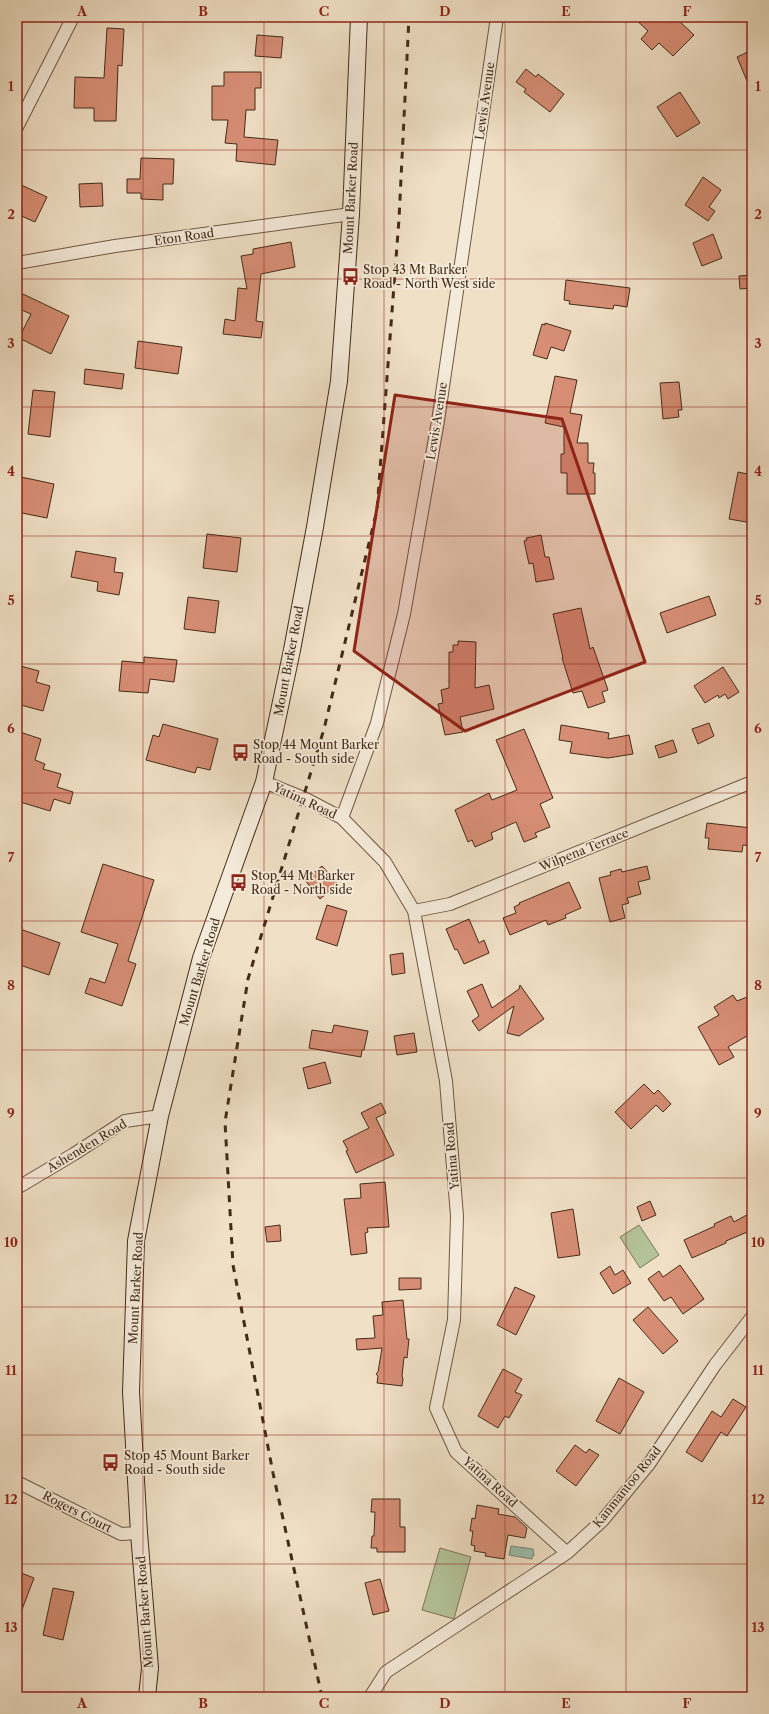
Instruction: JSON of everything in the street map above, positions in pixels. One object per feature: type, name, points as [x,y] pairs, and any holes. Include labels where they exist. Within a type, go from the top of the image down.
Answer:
[{"type":"main road","name":"Mount Barker Road","points":[[147,1697],[150,1668],[139,1533],[131,1392],[136,1241],[160,1116],[202,958],[264,782],[294,642],[339,381],[351,214],[359,17]]},
{"type":"street","points":[[17,127],[73,17]]},
{"type":"street","name":"Lewis Avenue","points":[[342,818],[377,723],[404,614],[438,421],[498,17]]},
{"type":"street","name":"Eton Road","points":[[17,263],[115,246],[351,214]]},
{"type":"street","name":"Yatina Road","points":[[264,782],[304,798],[342,818],[385,862],[414,911],[446,1081],[457,1216],[454,1320],[436,1408],[456,1452],[567,1553]]},
{"type":"street","name":"Wilpena Terrace","points":[[414,911],[450,904],[752,782]]},
{"type":"street","name":"Ashenden Road","points":[[17,1188],[125,1121],[160,1116]]},
{"type":"street","name":"Kanmantoo Road","points":[[370,1697],[386,1672],[567,1553],[603,1520],[649,1464],[715,1365],[752,1317]]},
{"type":"street","name":"Rogers Court","points":[[17,1482],[121,1534],[139,1533]]},
{"type":"highlighted area","points":[[395,395],[562,419],[645,662],[465,731],[354,651]]},
{"type":"shaded area","points":[[639,1225],[659,1255],[640,1268],[620,1237]]},
{"type":"shaded area","points":[[511,1546],[533,1549],[534,1556],[532,1556],[532,1559],[509,1555]]},
{"type":"shaded area","points":[[440,1548],[471,1557],[454,1619],[422,1610]]},
{"type":"building","points":[[633,17],[675,17],[694,35],[673,56],[659,43],[652,50],[641,39],[648,31]]},
{"type":"building","points":[[107,28],[124,29],[122,66],[118,65],[116,121],[94,121],[94,108],[74,108],[75,77],[104,78]]},
{"type":"building","points":[[257,35],[283,37],[281,58],[255,56]]},
{"type":"building","points":[[752,50],[752,93],[737,57]]},
{"type":"building","points":[[526,69],[536,77],[538,74],[564,94],[550,112],[524,92],[526,89],[516,82]]},
{"type":"building","points":[[224,72],[261,72],[261,88],[255,88],[255,110],[246,110],[244,137],[278,140],[275,165],[236,161],[237,144],[225,143],[228,120],[212,120],[212,86],[224,86]]},
{"type":"building","points":[[680,92],[700,123],[677,137],[657,107]]},
{"type":"building","points":[[141,158],[174,159],[173,184],[163,184],[163,200],[141,199],[141,193],[127,193],[127,179],[140,179]]},
{"type":"building","points":[[703,177],[721,190],[709,207],[715,211],[708,221],[685,205]]},
{"type":"building","points":[[17,183],[47,197],[35,222],[17,214]]},
{"type":"building","points":[[102,183],[103,206],[80,207],[79,184]]},
{"type":"building","points":[[713,234],[722,258],[702,266],[693,243]]},
{"type":"building","points":[[291,242],[295,267],[261,274],[256,321],[263,322],[261,338],[223,334],[225,319],[235,321],[238,288],[247,289],[241,256],[253,254],[253,249]]},
{"type":"building","points":[[752,275],[752,288],[740,289],[739,276]]},
{"type":"building","points":[[566,280],[630,288],[627,307],[614,305],[613,309],[569,304],[570,301],[564,300]]},
{"type":"building","points":[[23,294],[69,316],[51,354],[19,338],[31,314],[17,308]]},
{"type":"building","points":[[545,323],[571,331],[564,351],[551,347],[547,359],[533,355],[542,324],[545,325]]},
{"type":"building","points":[[138,341],[182,347],[178,374],[135,368]]},
{"type":"building","points":[[85,369],[124,374],[122,389],[84,384]]},
{"type":"building","points":[[555,376],[577,380],[570,413],[582,415],[577,443],[588,443],[588,463],[594,463],[593,473],[595,473],[595,494],[567,494],[567,473],[561,473],[561,454],[564,454],[564,427],[545,423]]},
{"type":"building","points":[[679,382],[682,410],[678,410],[679,417],[663,419],[660,383]]},
{"type":"building","points":[[33,390],[55,392],[50,437],[28,434]]},
{"type":"building","points":[[738,472],[752,475],[752,523],[729,519]]},
{"type":"building","points":[[21,477],[54,484],[47,518],[17,512],[17,495]]},
{"type":"building","points":[[207,534],[241,538],[237,572],[203,568]]},
{"type":"building","points":[[541,535],[545,557],[549,557],[554,579],[536,582],[533,563],[529,564],[524,541],[527,540],[526,538]]},
{"type":"building","points":[[76,551],[116,558],[114,572],[123,573],[119,595],[97,591],[98,582],[71,577]]},
{"type":"building","points":[[709,596],[716,615],[667,633],[660,613]]},
{"type":"building","points":[[188,597],[219,601],[215,633],[184,629]]},
{"type":"building","points":[[581,608],[590,649],[593,647],[608,690],[602,692],[605,702],[588,708],[582,691],[573,693],[562,658],[553,614]]},
{"type":"building","points":[[458,641],[476,642],[475,688],[489,685],[494,709],[460,717],[463,732],[445,735],[438,704],[443,703],[441,690],[449,688],[449,652],[453,652],[453,645],[458,645]]},
{"type":"building","points":[[144,657],[177,660],[174,682],[150,679],[148,693],[119,691],[122,661],[144,663]]},
{"type":"building","points":[[17,665],[39,671],[36,682],[50,686],[43,711],[17,704]]},
{"type":"building","points":[[723,667],[739,692],[728,699],[725,694],[719,698],[718,695],[705,703],[694,686]]},
{"type":"building","points":[[709,723],[714,736],[698,744],[692,729]]},
{"type":"building","points":[[163,724],[218,739],[210,770],[197,767],[195,773],[146,760],[153,735],[159,737]]},
{"type":"building","points":[[561,725],[609,733],[608,739],[629,735],[633,754],[608,758],[570,753],[572,742],[559,740]]},
{"type":"building","points":[[524,729],[553,798],[540,804],[550,827],[535,833],[537,837],[524,842],[516,822],[491,833],[493,839],[475,847],[472,840],[468,842],[455,810],[489,793],[492,800],[517,790],[496,740]]},
{"type":"building","points":[[17,731],[41,739],[35,760],[45,764],[43,769],[61,774],[57,787],[73,792],[70,804],[54,799],[50,811],[17,801]]},
{"type":"building","points":[[673,740],[677,752],[659,758],[655,746]]},
{"type":"building","points":[[707,823],[752,828],[752,846],[743,845],[742,852],[708,849],[709,838],[705,838]]},
{"type":"building","points":[[103,864],[154,880],[128,961],[136,964],[122,1006],[85,993],[90,978],[105,983],[118,944],[81,932]]},
{"type":"building","points":[[322,866],[338,884],[320,899],[305,880]]},
{"type":"building","points":[[647,866],[650,879],[638,882],[641,894],[627,898],[629,903],[622,905],[625,918],[610,922],[599,878],[611,875],[610,872],[621,869],[622,872]]},
{"type":"building","points":[[569,882],[581,908],[565,915],[566,918],[548,925],[546,920],[510,935],[503,918],[516,913],[514,907],[520,904],[519,903]]},
{"type":"building","points":[[327,905],[347,911],[337,946],[316,939]]},
{"type":"building","points":[[469,919],[479,943],[484,940],[489,953],[464,964],[457,949],[455,950],[446,929]]},
{"type":"building","points":[[17,928],[60,943],[49,975],[17,964]]},
{"type":"building","points":[[403,953],[405,973],[392,975],[390,955]]},
{"type":"building","points":[[482,984],[492,1008],[519,989],[520,985],[544,1019],[519,1036],[507,1033],[514,1006],[479,1031],[472,1021],[479,1016],[467,991]]},
{"type":"building","points":[[733,995],[737,1001],[752,995],[752,1033],[728,1047],[734,1057],[719,1065],[698,1027],[719,1015],[714,1007]]},
{"type":"building","points":[[334,1025],[368,1031],[361,1057],[309,1048],[312,1030],[332,1033]]},
{"type":"building","points":[[414,1033],[417,1052],[397,1055],[394,1036]]},
{"type":"building","points":[[325,1062],[331,1083],[308,1089],[303,1068]]},
{"type":"building","points":[[644,1084],[654,1094],[658,1090],[671,1104],[663,1112],[656,1105],[631,1129],[615,1112]]},
{"type":"building","points":[[381,1103],[386,1113],[376,1118],[394,1155],[356,1173],[346,1151],[348,1150],[343,1141],[369,1128],[361,1113]]},
{"type":"building","points":[[385,1182],[389,1227],[367,1228],[368,1232],[365,1233],[367,1253],[351,1255],[344,1199],[361,1198],[360,1184]]},
{"type":"building","points":[[650,1201],[656,1215],[642,1221],[637,1207]]},
{"type":"building","points":[[573,1209],[580,1255],[558,1258],[551,1213]]},
{"type":"building","points":[[752,1212],[752,1230],[692,1258],[684,1240],[715,1226],[714,1224],[731,1216],[734,1222]]},
{"type":"building","points":[[280,1225],[281,1241],[267,1242],[265,1227]]},
{"type":"building","points":[[680,1265],[704,1299],[683,1314],[671,1297],[664,1301],[648,1279],[659,1271],[663,1277]]},
{"type":"building","points":[[610,1266],[615,1275],[623,1270],[631,1283],[613,1294],[600,1273]]},
{"type":"building","points":[[399,1278],[421,1278],[421,1289],[399,1290]]},
{"type":"building","points":[[515,1287],[535,1296],[516,1335],[497,1325]]},
{"type":"building","points":[[403,1300],[407,1339],[409,1339],[407,1358],[404,1357],[402,1386],[377,1383],[378,1376],[376,1374],[378,1372],[382,1348],[357,1350],[356,1339],[375,1338],[373,1316],[383,1315],[382,1302]]},
{"type":"building","points":[[648,1307],[678,1341],[663,1354],[633,1320]]},
{"type":"building","points":[[503,1369],[522,1379],[515,1392],[522,1395],[509,1418],[505,1416],[498,1428],[478,1416]]},
{"type":"building","points":[[619,1378],[644,1392],[620,1434],[596,1421]]},
{"type":"building","points":[[733,1399],[746,1407],[727,1436],[721,1432],[702,1462],[686,1452],[712,1411],[721,1417]]},
{"type":"building","points":[[575,1445],[586,1453],[589,1449],[599,1455],[576,1486],[556,1471]]},
{"type":"building","points":[[372,1499],[400,1499],[400,1527],[405,1527],[405,1552],[377,1552],[377,1548],[371,1548],[372,1536],[374,1536],[375,1512],[371,1512]]},
{"type":"building","points":[[477,1505],[499,1509],[498,1514],[515,1517],[527,1528],[525,1538],[508,1535],[504,1559],[485,1556],[486,1553],[474,1551],[475,1546],[471,1545],[473,1531],[470,1531],[472,1518],[475,1519]]},
{"type":"building","points":[[21,1573],[34,1578],[18,1620],[17,1583]]},
{"type":"building","points":[[380,1579],[389,1611],[373,1615],[365,1583]]},
{"type":"building","points":[[53,1588],[74,1592],[63,1640],[43,1635]]},
{"type":"railway","points":[[322,1697],[273,1473],[233,1265],[225,1122],[248,979],[324,729],[377,510],[399,219],[409,17]]},
{"type":"place","name":"Stop 43 Mt Barker Road - North West side","points":[[350,277]]},
{"type":"place","name":"Stop 44 Mount Barker Road - South side","points":[[240,752]]},
{"type":"place","name":"Stop 44 Mt Barker Road - North side","points":[[238,883]]},
{"type":"place","name":"Stop 45 Mount Barker Road - South side","points":[[111,1463]]}]
